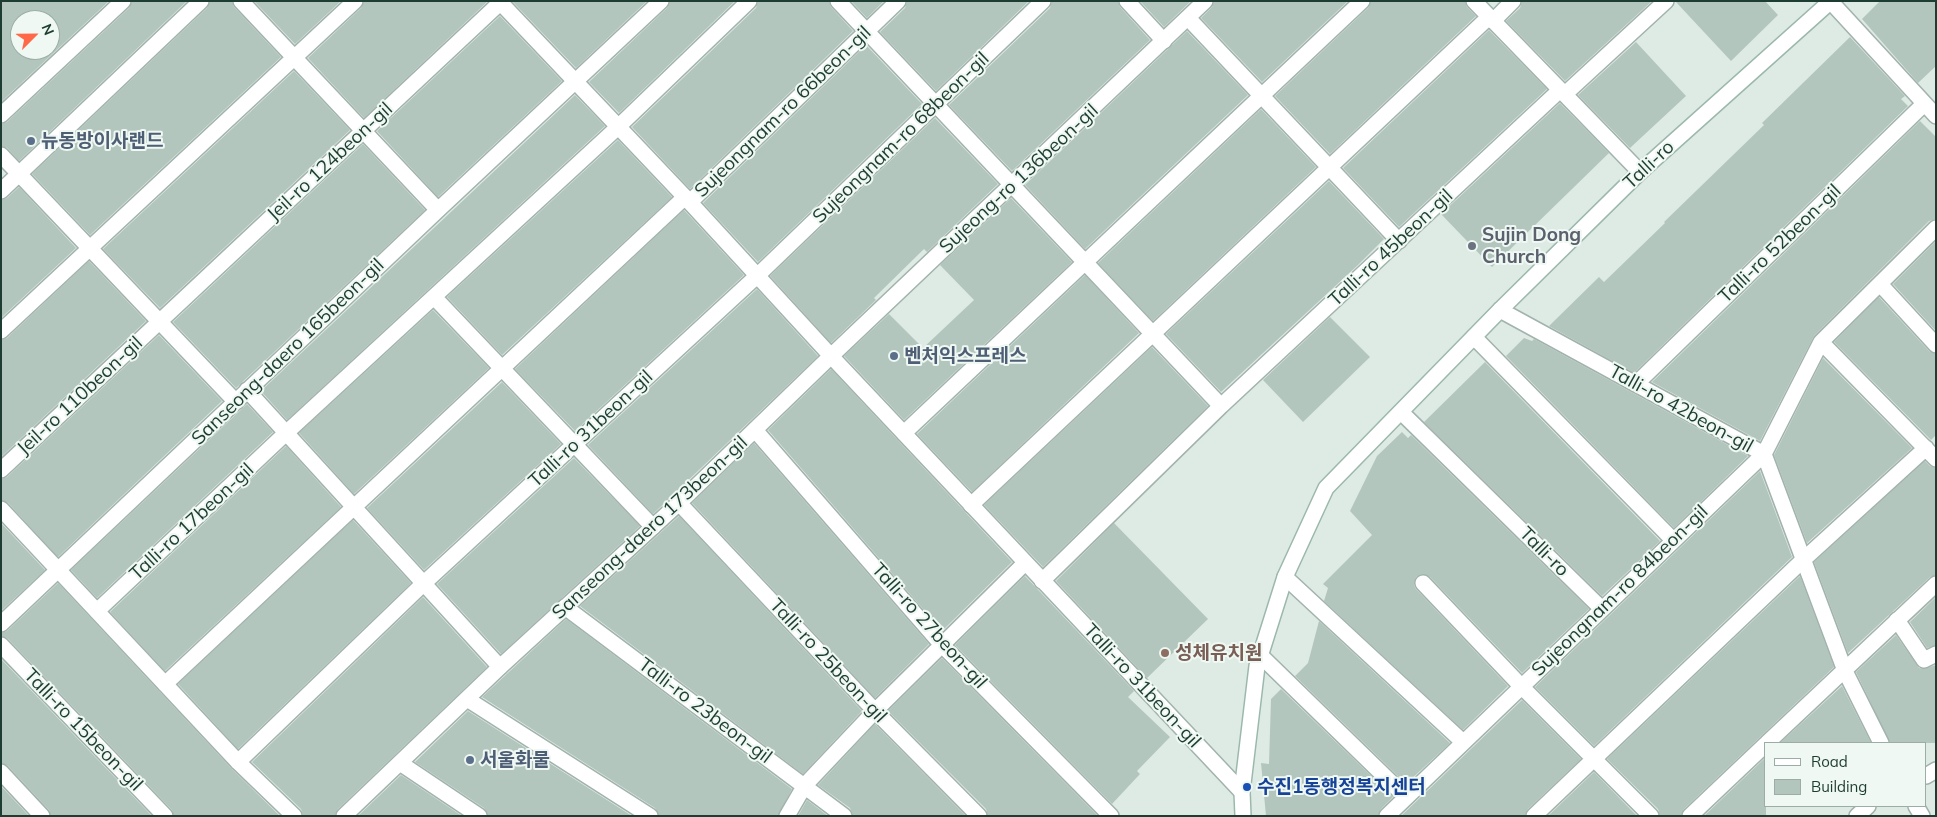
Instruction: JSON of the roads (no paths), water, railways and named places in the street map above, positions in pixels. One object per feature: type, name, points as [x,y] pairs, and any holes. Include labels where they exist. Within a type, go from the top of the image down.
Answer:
[{"type":"street","points":[[1,115],[123,1]]},
{"type":"street","points":[[1,191],[201,1]]},
{"type":"street","points":[[241,1],[438,210]]},
{"type":"street","points":[[1,331],[354,1]]},
{"type":"street","name":"Sanseong-daero 165beon-gil","points":[[1,624],[661,1]]},
{"type":"street","points":[[286,433],[618,127],[749,1]]},
{"type":"street","points":[[838,1],[1221,406],[1042,580]]},
{"type":"street","name":"Sujeongnam-ro 66beon-gil","points":[[687,199],[898,1]]},
{"type":"street","name":"Sujeongnam-ro 68beon-gil","points":[[758,275],[1043,1]]},
{"type":"street","points":[[1127,1],[1164,41]]},
{"type":"street","name":"Sujeong-ro 136beon-gil","points":[[831,356],[1013,186],[1205,1]]},
{"type":"street","points":[[904,433],[1362,1]]},
{"type":"street","points":[[1474,1],[1640,172]]},
{"type":"street","points":[[971,505],[1330,168],[1491,19],[1513,1]]},
{"type":"street","name":"Talli-ro 45beon-gil","points":[[1221,406],[1398,241],[1562,92],[1666,1]]},
{"type":"street","points":[[1831,1],[1936,116]]},
{"type":"street","name":"Talli-ro","points":[[1244,814],[1242,792],[1257,666],[1285,577],[1326,488],[1500,310],[1640,172],[1831,1]]},
{"type":"street","name":"Jeil-ro 124beon-gil","points":[[160,322],[500,2],[576,82]]},
{"type":"street","points":[[1188,18],[1398,241]]},
{"type":"street","name":"Talli-ro 31beon-gil","points":[[576,82],[1025,563],[1242,792]]},
{"type":"street","name":"Talli-ro 52beon-gil","points":[[1636,384],[1924,104]]},
{"type":"street","points":[[1,155],[236,402]]},
{"type":"street","points":[[165,684],[502,368],[687,199]]},
{"type":"street","name":"Sujeongnam-ro 84beon-gil","points":[[1386,816],[1764,454],[1821,342],[1934,234]]},
{"type":"street","name":"Talli-ro 31beon-gil","points":[[424,584],[758,275]]},
{"type":"street","points":[[1880,284],[1936,345]]},
{"type":"street","points":[[434,297],[653,527]]},
{"type":"street","name":"Talli-ro 42beon-gil","points":[[1500,310],[1764,454],[1844,671],[1880,742]]},
{"type":"street","name":"Jeil-ro 110beon-gil","points":[[1,470],[160,322]]},
{"type":"street","points":[[1474,337],[1673,540]]},
{"type":"street","points":[[1534,816],[1803,560],[1931,454],[1821,342]]},
{"type":"street","name":"Sanseong-daero 173beon-gil","points":[[344,816],[500,667],[679,503],[831,356]]},
{"type":"street","points":[[247,390],[500,667]]},
{"type":"street","name":"Talli-ro","points":[[1401,412],[1602,609]]},
{"type":"street","name":"Talli-ro 27beon-gil","points":[[755,430],[942,645],[1111,816]]},
{"type":"street","name":"Talli-ro 17beon-gil","points":[[97,611],[286,433]]},
{"type":"street","name":"Talli-ro 25beon-gil","points":[[679,503],[875,711],[979,816]]},
{"type":"street","points":[[1,509],[238,762],[294,816]]},
{"type":"street","points":[[787,816],[805,786],[875,711],[1025,563]]},
{"type":"street","points":[[1285,577],[1463,742]]},
{"type":"street","points":[[1423,583],[1521,686],[1651,816]]},
{"type":"street","points":[[238,762],[424,584]]},
{"type":"street","points":[[1768,742],[1936,584]]},
{"type":"street","name":"Talli-ro 23beon-gil","points":[[565,607],[844,816]]},
{"type":"street","points":[[1897,620],[1924,660],[1936,654]]},
{"type":"street","name":"Talli-ro 15beon-gil","points":[[1,645],[165,816]]},
{"type":"street","points":[[1261,656],[1406,797]]},
{"type":"street","points":[[467,699],[650,816]]},
{"type":"street","points":[[1690,816],[1764,746]]},
{"type":"street","points":[[400,763],[479,816]]},
{"type":"street","points":[[1,772],[42,816]]},
{"type":"street","points":[[1857,816],[1867,807]]},
{"type":"place","name":"뉴동방이사랜드","points":[[31,141]]},
{"type":"place","name":"Sujin Dong Church","points":[[1472,246]]},
{"type":"place","name":"벤처익스프레스","points":[[894,356]]},
{"type":"place","name":"성체유치원","points":[[1165,653]]},
{"type":"place","name":"서울화물","points":[[470,760]]},
{"type":"place","name":"수진1동행정복지센터","points":[[1247,787]]}]
